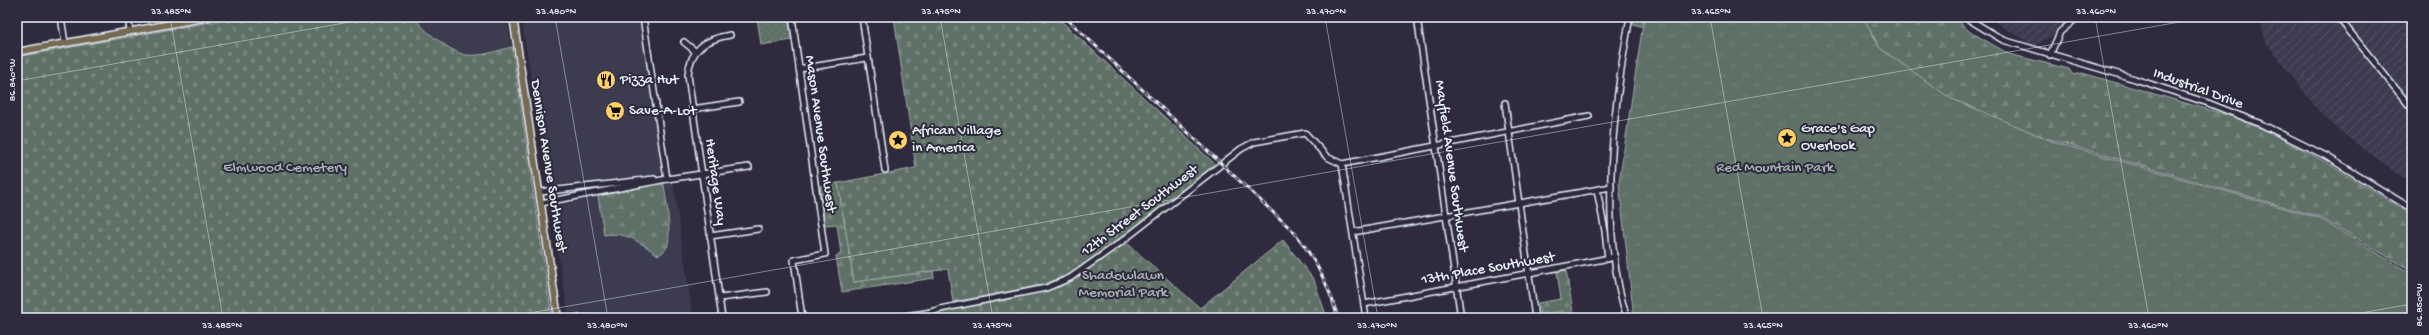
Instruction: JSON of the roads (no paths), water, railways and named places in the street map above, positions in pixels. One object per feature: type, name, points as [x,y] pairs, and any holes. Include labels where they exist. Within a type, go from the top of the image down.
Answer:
[{"type":"main road","points":[[17,52],[209,17]]},
{"type":"main road","name":"Dennison Avenue Southwest","points":[[512,17],[540,192],[558,318]]},
{"type":"street","points":[[61,17],[65,43]]},
{"type":"street","points":[[128,17],[130,31]]},
{"type":"street","points":[[643,17],[667,179]]},
{"type":"street","name":"Mason Avenue Southwest","points":[[792,17],[826,254],[794,260],[802,318]]},
{"type":"street","points":[[862,17],[885,170]]},
{"type":"street","name":"Mayfield Avenue Southwest","points":[[1417,17],[1461,318]]},
{"type":"street","points":[[1627,318],[1619,288],[1615,257],[1611,187],[1613,145],[1630,17]]},
{"type":"street","name":"Industrial Drive","points":[[1965,17],[2003,40],[2186,96],[2261,124],[2326,156],[2412,209]]},
{"type":"street","points":[[2050,55],[2060,32],[2078,17]]},
{"type":"street","points":[[2338,17],[2412,109]]},
{"type":"street","points":[[684,42],[695,51],[704,42],[730,35]]},
{"type":"street","name":"Heritage Way","points":[[695,51],[689,64],[688,75],[722,318]]},
{"type":"street","points":[[799,69],[868,58]]},
{"type":"street","points":[[692,109],[740,102]]},
{"type":"street","points":[[1505,103],[1518,204],[1536,318]]},
{"type":"street","points":[[1366,318],[1342,164],[1436,148],[1589,116]]},
{"type":"street","name":"12th Street Southwest","points":[[889,318],[921,312],[928,316],[940,309],[1046,288],[1070,278],[1121,242],[1241,149],[1254,142],[1305,133],[1327,157],[1342,164]]},
{"type":"street","points":[[540,192],[667,179],[749,167]]},
{"type":"street","points":[[541,203],[667,179]]},
{"type":"street","points":[[1353,232],[1611,187]]},
{"type":"street","points":[[1597,190],[1605,231],[1608,259]]},
{"type":"street","points":[[710,236],[758,229]]},
{"type":"street","name":"13th Place Southwest","points":[[1364,304],[1615,257]]},
{"type":"street","points":[[720,298],[767,292]]},
{"type":"street","points":[[576,318],[604,318]]},
{"type":"railway","points":[[1065,17],[1293,231],[1315,261],[1326,283],[1338,318]]},
{"type":"place","name":"Pizza Hut","points":[[606,80]]},
{"type":"place","name":"Save-A-Lot","points":[[615,111]]},
{"type":"place","name":"Grace's Gap Overlook","points":[[1787,138]]},
{"type":"place","name":"African Village in America","points":[[898,140]]},
{"type":"park label","name":"Elmwood Cemetery","points":[[285,168]]},
{"type":"park label","name":"Red Mountain Park","points":[[1775,168]]},
{"type":"park label","name":"Shadowlawn Memorial Park","points":[[1123,284]]}]
